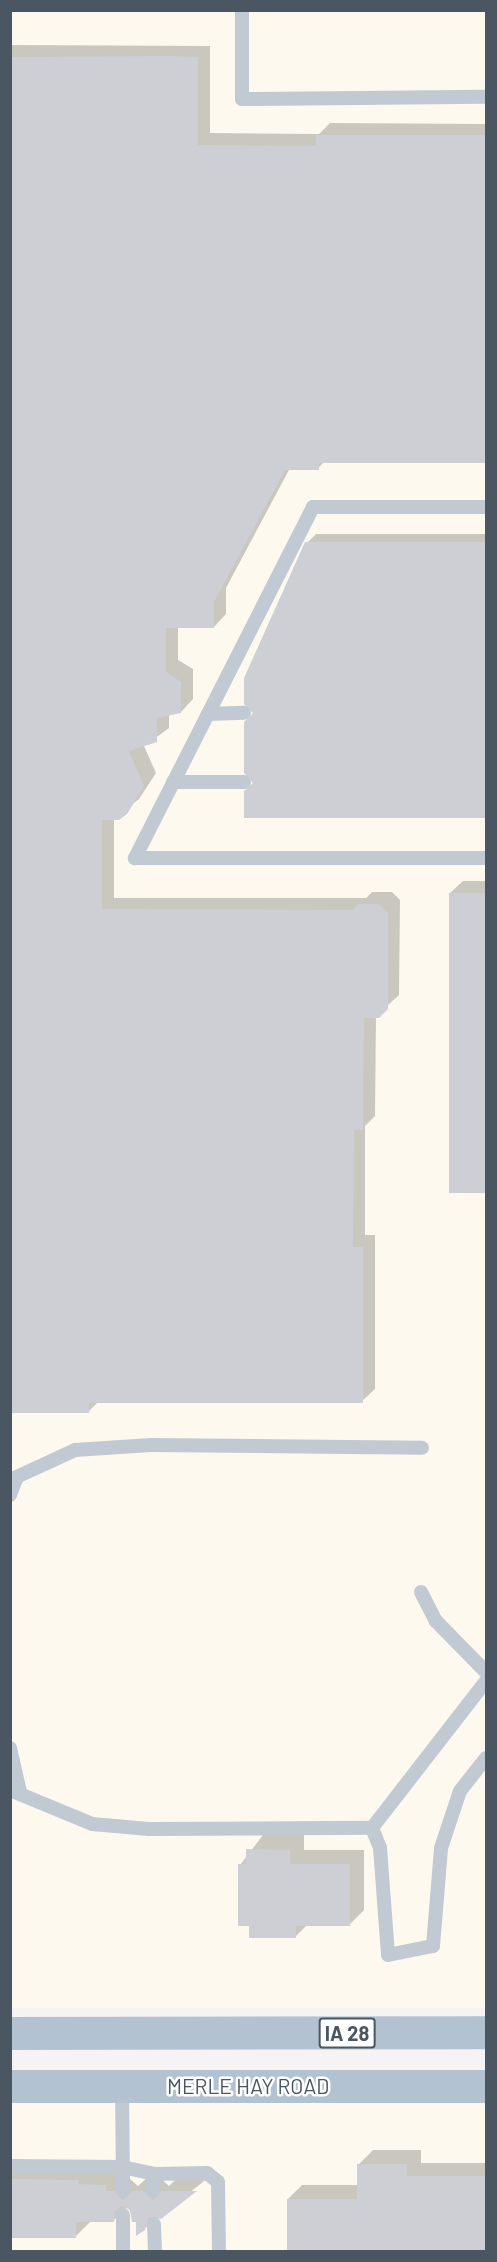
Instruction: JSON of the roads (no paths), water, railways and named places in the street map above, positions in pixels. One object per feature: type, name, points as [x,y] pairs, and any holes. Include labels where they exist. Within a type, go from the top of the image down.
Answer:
[{"type":"main road","name":"IA 28","points":[[10,2033],[486,2032]]},
{"type":"main road","name":"MERLE HAY ROAD","points":[[10,2086],[486,2086]]},
{"type":"lane","points":[[242,10],[242,99],[486,98]]},
{"type":"lane","points":[[486,507],[313,507],[285,574],[246,639],[135,858],[486,858]]},
{"type":"lane","points":[[246,639],[259,646]]},
{"type":"lane","points":[[208,714],[244,713]]},
{"type":"lane","points":[[173,782],[244,782]]},
{"type":"lane","points":[[10,1495],[14,1478],[75,1450],[151,1445],[422,1448]]},
{"type":"lane","points":[[421,1592],[436,1621],[486,1672]]},
{"type":"lane","points":[[372,1828],[486,1681]]},
{"type":"lane","points":[[10,1748],[15,1791],[73,1818],[115,1826],[224,1831],[372,1828]]},
{"type":"lane","points":[[372,1828],[380,1848],[388,1955],[433,1946],[441,1848],[460,1791],[486,1758]]},
{"type":"lane","points":[[122,2087],[123,2191]]},
{"type":"lane","points":[[10,2166],[122,2167],[154,2174],[214,2175],[218,2182],[219,2252]]},
{"type":"lane","points":[[153,2191],[154,2174]]},
{"type":"lane","points":[[123,2215],[123,2252]]},
{"type":"lane","points":[[154,2224],[155,2252]]}]
